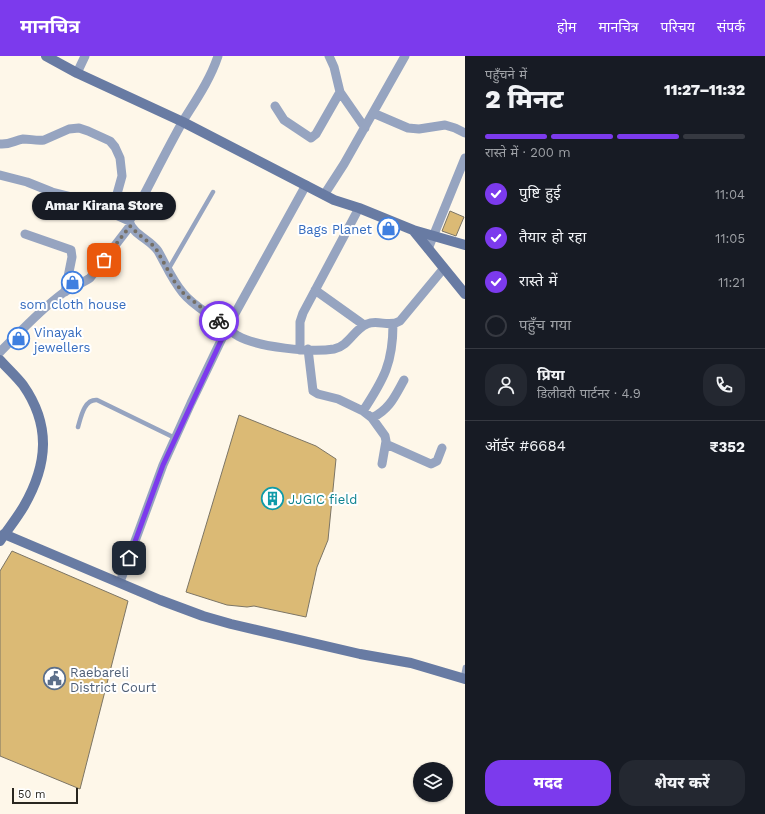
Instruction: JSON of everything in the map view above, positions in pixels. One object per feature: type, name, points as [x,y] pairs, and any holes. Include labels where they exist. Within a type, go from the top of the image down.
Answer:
[{"type":"street","points":[[46,56],[77,73],[183,122],[334,200],[359,208],[413,230],[465,245]]},
{"type":"street","points":[[77,73],[85,56]]},
{"type":"street","points":[[0,352],[47,306],[65,292],[82,284],[90,278],[130,223],[183,122],[208,81],[218,56]]},
{"type":"street","points":[[329,56],[334,67],[340,92],[365,128]]},
{"type":"street","points":[[324,195],[365,128],[405,56]]},
{"type":"street","points":[[275,106],[284,120],[311,138],[316,134],[340,92]]},
{"type":"street","points":[[373,113],[408,128],[419,129],[445,125],[465,133]]},
{"type":"street","points":[[0,144],[10,144],[25,139],[39,141],[44,140],[74,128],[88,131],[110,142],[119,153],[122,172],[121,184],[112,212]]},
{"type":"street","points":[[428,249],[465,158]]},
{"type":"street","points":[[0,174],[65,196],[80,199],[112,212],[130,223],[138,234],[155,247],[174,281],[184,294],[238,336],[268,345],[304,349],[333,349],[343,345],[364,325],[374,322],[393,324],[400,321],[444,268]]},
{"type":"street","points":[[120,582],[163,465],[175,438],[227,328],[306,185]]},
{"type":"street","points":[[359,208],[303,313],[300,322],[312,387],[315,393],[338,399],[363,411],[372,418],[385,436],[386,444],[382,464]]},
{"type":"street","points":[[413,230],[465,294]]},
{"type":"street","points":[[25,234],[71,250],[72,257],[65,292]]},
{"type":"street","points":[[315,290],[364,325]]},
{"type":"street","points":[[363,411],[385,375],[392,350],[393,324]]},
{"type":"street","points":[[0,360],[22,384],[33,402],[40,417],[44,449],[40,470],[33,490],[16,520],[1,535],[120,582],[166,602],[231,624],[360,654],[411,664],[464,678]]},
{"type":"street","points":[[372,418],[380,414],[388,407],[404,380]]},
{"type":"street","points":[[386,444],[431,464],[437,461],[442,448]]},
{"type":"lane","points":[[168,270],[213,192]]},
{"type":"lane","points":[[78,427],[86,405],[93,400],[97,400],[175,438]]},
{"type":"lane","points":[[464,678],[465,667]]},
{"type":"building","points":[[450,211],[464,217],[456,236],[442,231]]},
{"type":"building","name":"JJGIC field","points":[[239,415],[316,446],[336,459],[328,540],[317,567],[306,617],[254,606],[247,607],[227,605],[186,592]]},
{"type":"building","name":"Raebareli District Court","points":[[12,551],[128,601],[80,789],[0,756],[0,571]]},
{"type":"way so far","points":[[104,260],[130,226],[155,247],[174,281],[184,294],[219,321]]},
{"type":"place","name":"Bags Planet","points":[[388,229]]},
{"type":"place","name":"Amar Kirana Store","points":[[104,260]]},
{"type":"place","name":"som cloth house","points":[[73,282]]},
{"type":"place","name":"Vinayak jewellers","points":[[19,339]]},
{"type":"place","name":"JJGIC field","points":[[273,499]]},
{"type":"place","name":"Raebareli District Court","points":[[54,679]]},
{"type":"route","points":[[129,558],[163,465],[227,328],[219,321]]}]
